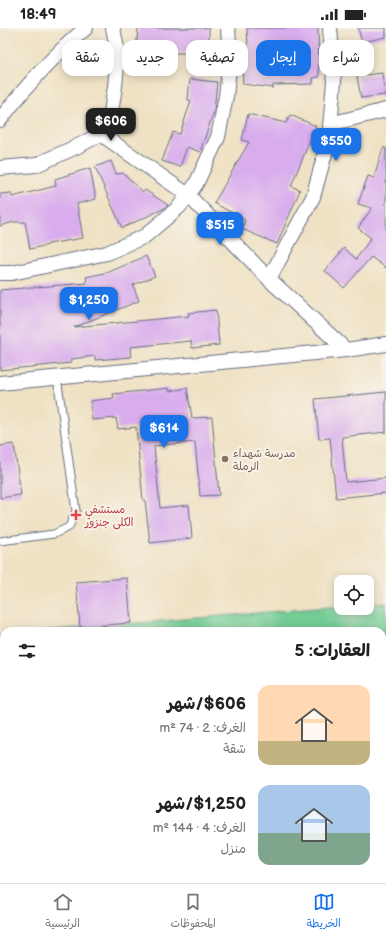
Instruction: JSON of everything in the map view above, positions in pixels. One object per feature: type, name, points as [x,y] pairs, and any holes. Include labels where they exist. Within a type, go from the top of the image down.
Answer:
[{"type":"street","points":[[0,120],[19,95],[64,47],[86,28]]},
{"type":"street","points":[[0,168],[36,165],[101,134],[111,113],[115,86],[118,54],[113,28]]},
{"type":"street","points":[[0,273],[12,273],[107,253],[145,236],[179,207],[196,184],[218,137],[226,96],[230,60],[228,28]]},
{"type":"street","points":[[269,279],[313,197],[329,140],[334,81],[330,28]]},
{"type":"street","points":[[330,124],[386,110]]},
{"type":"street","points":[[101,134],[188,195],[269,279],[346,350]]},
{"type":"street","points":[[0,383],[346,350],[386,344]]},
{"type":"lane","points":[[0,541],[54,534],[69,527],[76,511],[57,378]]},
{"type":"green space","points":[[386,603],[386,627],[88,627],[334,607],[334,615],[374,615],[374,604]]},
{"type":"building","points":[[138,28],[209,28],[209,40],[186,40],[186,53],[178,53],[178,40],[137,40]]},
{"type":"building","points":[[247,28],[318,28],[319,77],[313,78],[313,84],[273,85],[273,88],[243,84],[243,76],[248,76]]},
{"type":"building","points":[[358,28],[386,28],[386,37],[372,40],[361,40]]},
{"type":"building","points":[[382,73],[385,95],[361,98],[357,76],[374,76],[374,74]]},
{"type":"building","points":[[190,79],[217,82],[214,111],[200,152],[187,147],[180,167],[162,161],[173,132],[180,134],[191,101],[188,100]]},
{"type":"building","points":[[248,114],[286,123],[290,115],[316,126],[291,186],[300,190],[277,244],[242,229],[245,220],[214,203],[249,142],[242,140]]},
{"type":"building","points":[[383,148],[386,148],[386,268],[371,257],[344,288],[325,271],[344,248],[356,259],[371,238],[358,228],[372,208],[358,204],[368,176],[374,178]]},
{"type":"building","points":[[111,161],[116,174],[123,173],[143,192],[145,190],[168,205],[163,209],[122,228],[95,167]]},
{"type":"building","points":[[90,168],[96,199],[77,204],[83,238],[48,244],[30,249],[25,222],[14,222],[0,226],[0,194],[11,193],[12,197],[56,186],[55,179]]},
{"type":"building","points":[[146,256],[155,276],[133,285],[139,301],[74,327],[189,316],[188,313],[216,310],[219,345],[192,348],[191,341],[130,347],[131,357],[95,360],[95,356],[71,359],[71,363],[0,370],[0,290],[87,283],[86,277],[109,272]]},
{"type":"building","points":[[169,388],[169,391],[187,388],[192,418],[212,417],[219,495],[200,496],[195,442],[154,446],[160,508],[189,505],[192,538],[150,543],[145,500],[143,500],[136,427],[118,429],[116,418],[92,420],[90,401],[114,398],[113,394]]},
{"type":"building","points":[[386,392],[386,432],[342,437],[346,482],[386,478],[386,493],[336,498],[330,438],[319,439],[315,399]]},
{"type":"building","points":[[14,444],[21,495],[0,498],[0,446]]},
{"type":"building","points":[[127,578],[131,623],[80,627],[76,582]]},
{"type":"place","name":"مدرسة شهداء الرملة","points":[[225,459]]},
{"type":"place","name":"مستشفي الكلى جنزور","points":[[76,515]]}]
